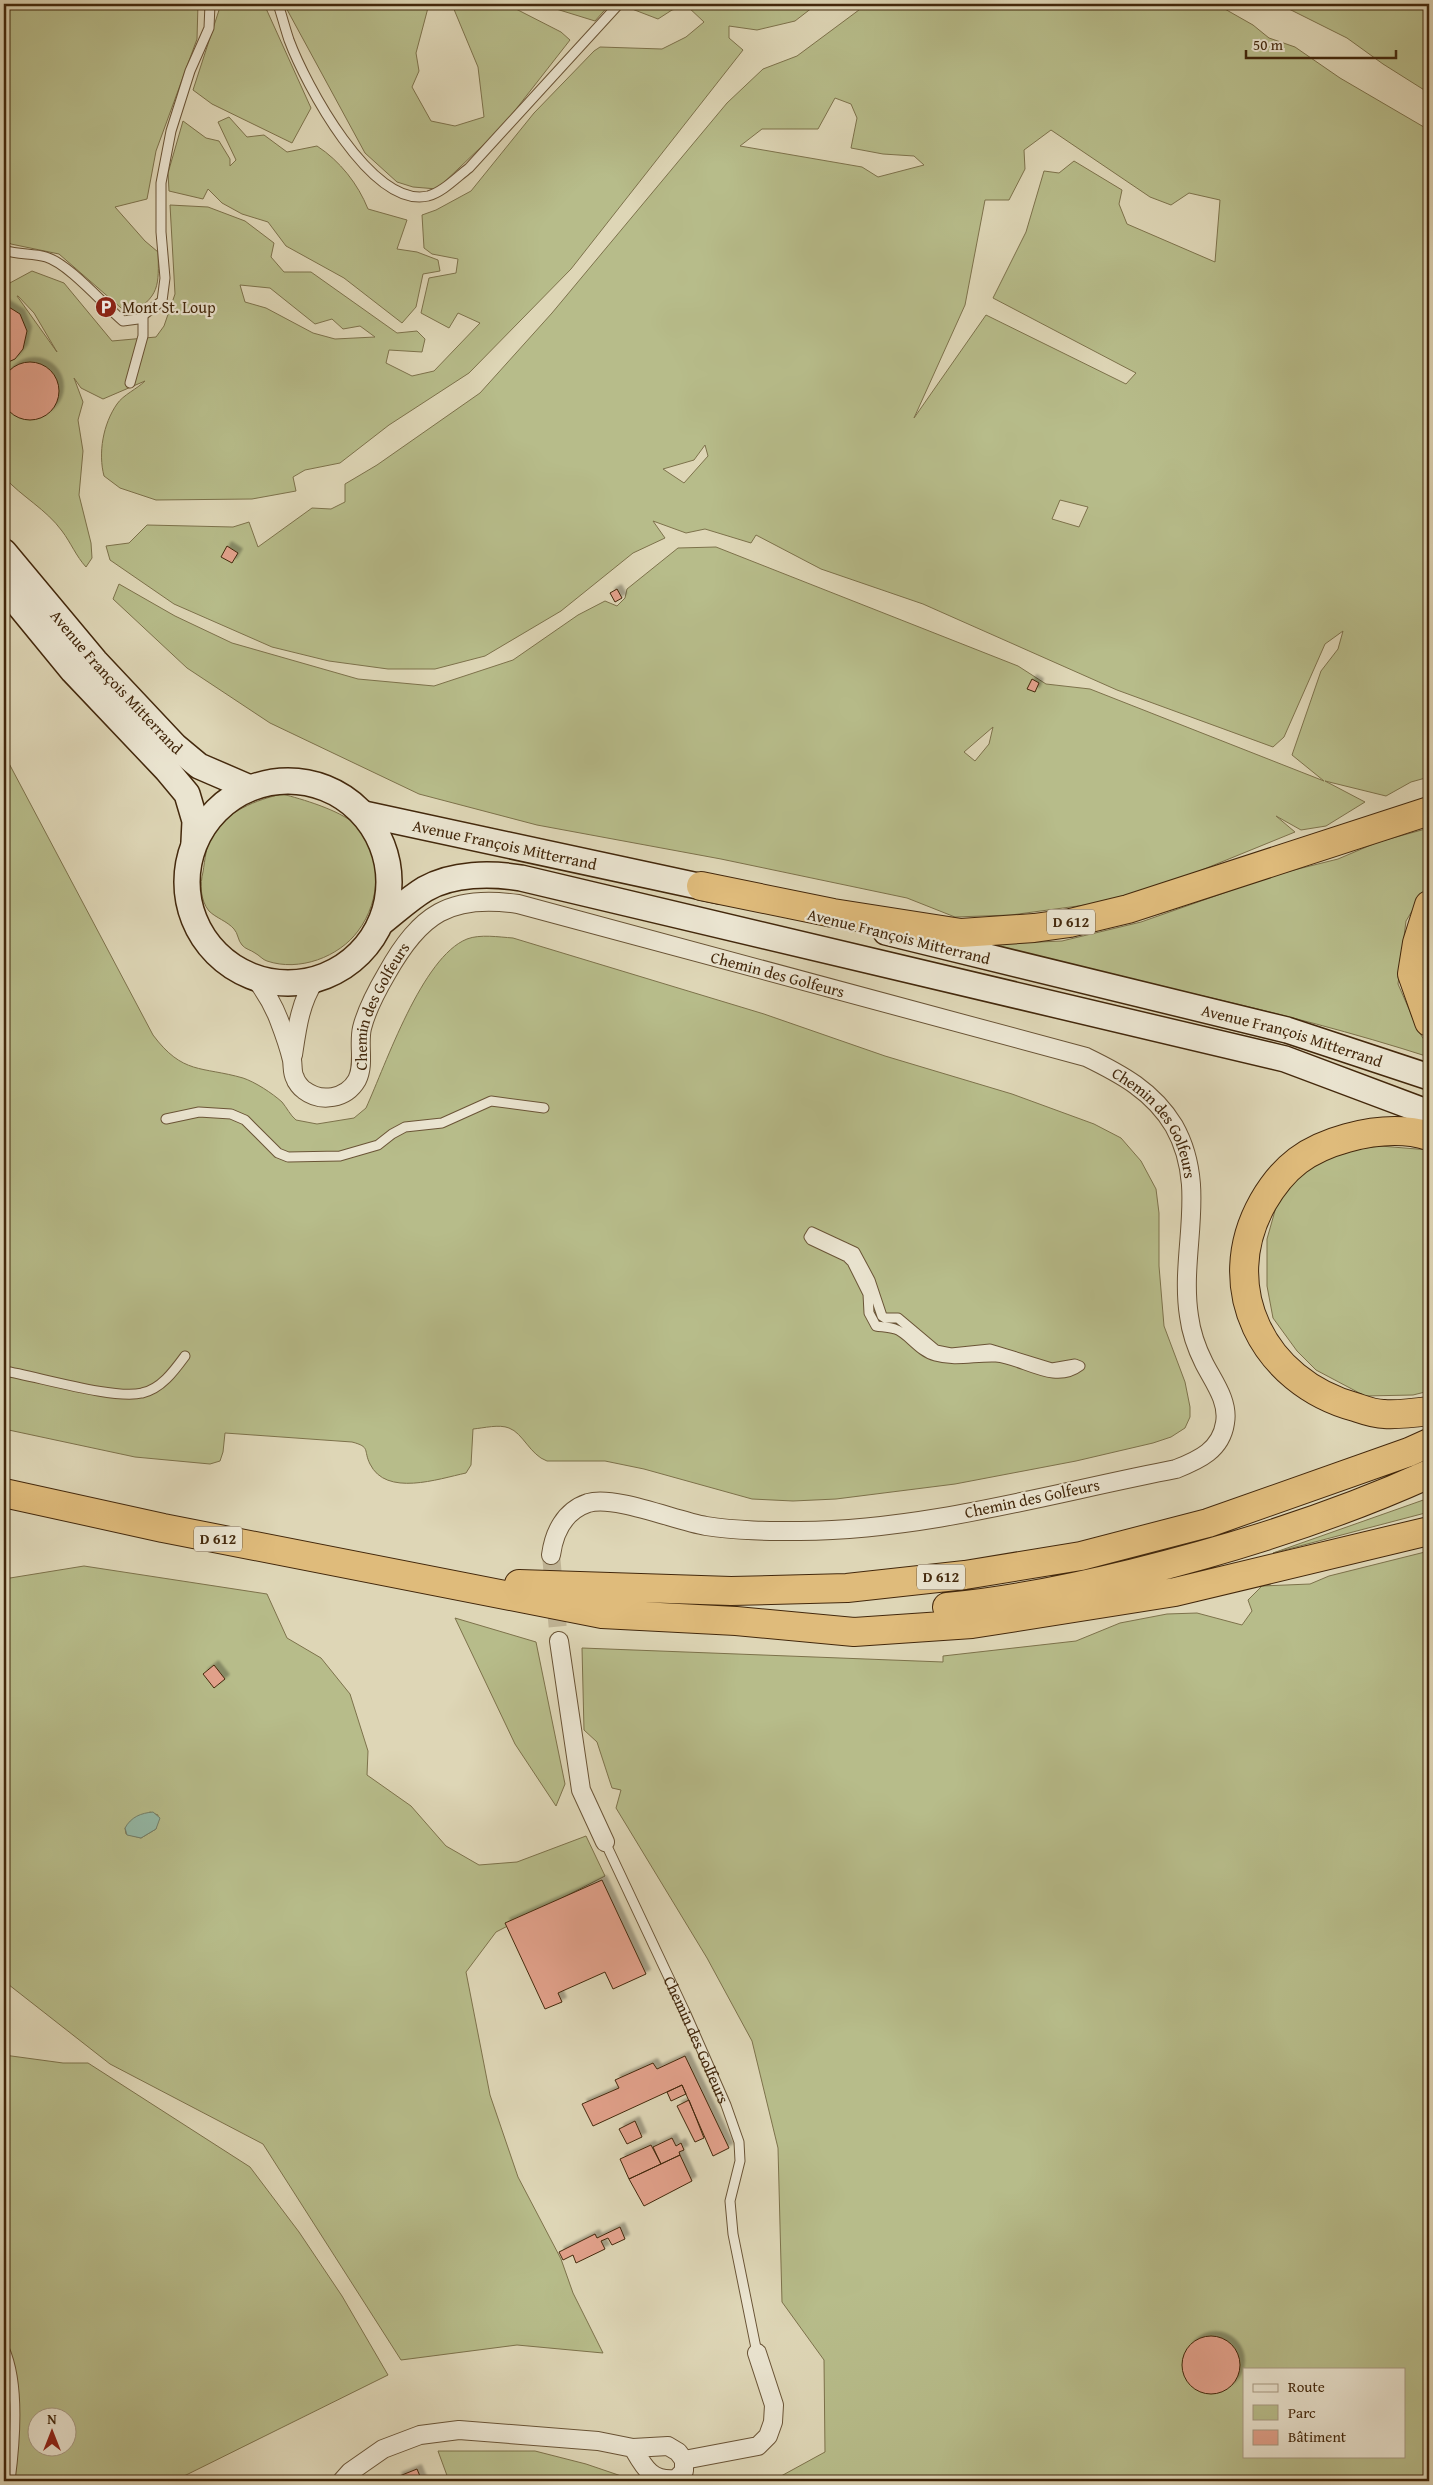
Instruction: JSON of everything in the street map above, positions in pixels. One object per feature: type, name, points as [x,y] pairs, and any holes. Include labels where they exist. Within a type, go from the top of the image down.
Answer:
[{"type":"highway","name":"D 612","points":[[701,886],[833,913],[961,933],[1034,928],[1070,923],[1128,909],[1429,811]]},
{"type":"highway","points":[[1429,905],[1417,944],[1412,974],[1429,1022]]},
{"type":"highway","points":[[1429,1136],[1420,1133],[1387,1131],[1355,1136],[1328,1143],[1298,1158],[1274,1184],[1258,1212],[1246,1245],[1244,1280],[1248,1310],[1267,1347],[1283,1368],[1309,1387],[1334,1401],[1383,1414],[1429,1411]]},
{"type":"highway","name":"D 612","points":[[433,1580],[731,1591],[847,1588],[965,1575],[1081,1556],[1208,1523],[1392,1459],[1429,1443]]},
{"type":"highway","name":"D 612","points":[[736,1622],[854,1617],[957,1606],[1086,1584],[1205,1556],[1319,1520],[1429,1474]]},
{"type":"highway","name":"D 612","points":[[4,1493],[163,1528],[602,1614],[736,1622],[854,1632],[972,1624],[1175,1592],[1429,1531]]},
{"type":"main road","name":"Avenue François Mitterrand","points":[[4,552],[95,662],[175,746],[199,766],[250,788]]},
{"type":"main road","name":"Avenue François Mitterrand","points":[[4,587],[73,671],[167,770],[187,794],[195,821],[194,842]]},
{"type":"main road","points":[[289,781],[328,789],[364,814],[383,844],[390,883],[382,922],[359,955],[326,976],[315,980],[286,984],[254,978],[215,953],[193,920],[186,881],[194,842],[217,809],[250,788],[289,781]]},
{"type":"main road","name":"Avenue François Mitterrand","points":[[364,814],[701,886],[1287,1030],[1429,1077]]},
{"type":"main road","name":"Avenue François Mitterrand","points":[[382,922],[426,888],[455,877],[503,875],[521,878],[1285,1059],[1429,1113]]},
{"type":"street","name":"Chemin des Golfeurs","points":[[254,978],[266,991],[276,1012],[292,1060],[294,1078],[304,1090],[317,1097],[332,1098],[347,1092],[357,1080],[361,1065],[361,1032],[365,1018],[400,949],[417,928],[441,911],[467,902],[492,900],[528,907],[1086,1057],[1127,1077],[1154,1100],[1174,1126],[1186,1154],[1192,1184],[1193,1213],[1186,1265],[1189,1318],[1203,1362],[1223,1403],[1226,1420],[1222,1435],[1213,1449],[1197,1461],[1176,1469],[1002,1505],[861,1527],[802,1531],[751,1531],[706,1526],[608,1502],[588,1503],[571,1512],[560,1526],[553,1539],[551,1555]]},
{"type":"street","name":"Chemin des Golfeurs","points":[[292,1060],[298,1018],[307,993],[315,980]]},
{"type":"street","name":"Chemin des Golfeurs","points":[[559,1641],[581,1790],[604,1842]]},
{"type":"street","name":"Chemin des Golfeurs","points":[[684,2460],[758,2446],[768,2436],[773,2422],[774,2405],[757,2353]]},
{"type":"street","points":[[342,2481],[350,2472],[383,2449],[420,2435],[458,2430],[598,2441],[633,2448],[668,2446],[678,2452],[684,2460],[684,2471],[676,2479],[664,2481],[653,2476],[642,2465],[633,2448]]},
{"type":"lane","points":[[4,250],[21,255],[46,257],[64,267],[123,321],[138,319],[162,301],[165,278],[161,232],[161,183],[171,131],[190,71],[209,28],[210,4]]},
{"type":"lane","points":[[278,4],[290,41],[317,98],[352,152],[393,190],[402,195],[415,197],[428,196],[440,190],[468,168],[619,4]]},
{"type":"lane","points":[[130,383],[143,336],[143,316]]},
{"type":"lane","points":[[166,1119],[199,1112],[231,1114],[245,1120],[278,1153],[288,1157],[340,1156],[378,1145],[405,1127],[442,1123],[492,1101],[544,1108]]},
{"type":"lane","points":[[812,1232],[855,1252],[870,1280],[882,1316],[885,1318],[898,1318],[936,1350],[951,1352],[990,1349],[1052,1368],[1075,1364],[1080,1366],[1066,1373],[1051,1373],[1020,1362],[997,1357],[954,1360],[926,1352],[896,1328],[876,1326],[870,1313],[868,1294],[852,1262],[847,1257],[811,1240],[808,1237],[812,1232]]},
{"type":"lane","points":[[4,1371],[93,1389],[141,1394],[166,1379],[185,1356]]},
{"type":"lane","name":"Chemin des Golfeurs","points":[[604,1842],[686,2014],[726,2105],[739,2142],[740,2161],[730,2201],[733,2234],[757,2353]]},
{"type":"lane","points":[[4,2348],[11,2364],[14,2405],[10,2481]]},
{"type":"green space","points":[[4,4],[198,4],[197,39],[156,151],[147,199],[115,207],[145,241],[158,252],[157,282],[152,296],[139,308],[128,314],[59,254],[11,244],[4,238]]},
{"type":"green space","points":[[221,4],[264,4],[311,108],[292,143],[212,104],[193,90]]},
{"type":"green space","points":[[284,4],[429,4],[416,53],[419,71],[412,87],[431,121],[455,126],[484,117],[478,67],[453,7],[455,4],[526,4],[516,9],[561,32],[570,40],[502,127],[437,189],[413,187],[397,182],[365,153]]},
{"type":"green space","points":[[540,4],[610,4],[595,21]]},
{"type":"green space","points":[[637,4],[817,4],[795,21],[757,30],[729,26],[729,38],[743,50],[571,269],[469,373],[389,425],[340,463],[305,470],[293,477],[296,491],[252,499],[156,500],[120,488],[104,476],[102,448],[105,430],[112,412],[120,401],[145,381],[103,399],[81,388],[74,378],[83,402],[78,420],[83,451],[79,495],[91,543],[92,558],[86,567],[56,523],[4,477],[4,279],[8,284],[32,271],[64,283],[112,341],[156,337],[164,326],[175,294],[170,205],[208,207],[245,221],[274,243],[271,257],[284,272],[311,272],[397,333],[417,331],[425,339],[422,352],[389,350],[386,363],[412,376],[434,371],[480,323],[458,313],[449,328],[421,313],[429,278],[456,273],[458,259],[432,254],[424,248],[422,215],[436,210],[471,191],[534,113],[594,51],[600,47],[662,49],[686,37],[704,22],[687,6],[672,10],[658,19],[632,9]],"holes":[[[240,285],[270,288],[315,324],[332,319],[343,329],[360,326],[375,337],[335,339],[313,333],[266,308],[245,302]],[[17,296],[34,313],[57,352]]]},
{"type":"green space","points":[[867,4],[1216,4],[1253,25],[1269,38],[1295,47],[1340,78],[1429,130],[1429,777],[1411,782],[1386,796],[1325,781],[1365,802],[1326,826],[1301,830],[1276,816],[1295,832],[1165,885],[1100,903],[1011,915],[955,917],[907,898],[721,859],[537,825],[419,794],[270,723],[187,668],[113,599],[119,584],[175,616],[232,643],[358,679],[434,686],[513,660],[578,615],[605,601],[617,606],[625,598],[627,589],[678,548],[716,547],[1018,666],[1046,684],[1090,689],[1324,781],[1292,755],[1321,671],[1338,649],[1343,631],[1325,644],[1284,737],[1273,747],[1117,690],[923,604],[821,569],[756,535],[751,543],[705,529],[686,533],[653,521],[665,538],[633,553],[561,611],[485,656],[435,669],[388,669],[329,661],[272,647],[174,604],[110,560],[106,546],[129,543],[147,525],[233,527],[249,522],[258,547],[312,508],[331,509],[345,502],[345,484],[377,465],[480,393],[552,313],[727,103],[763,69],[797,56]],"holes":[[[835,98],[851,104],[857,118],[851,148],[883,154],[914,156],[924,165],[878,177],[862,167],[740,146],[762,129],[818,129]],[[1051,130],[1150,197],[1171,205],[1189,193],[1220,200],[1215,262],[1127,224],[1119,204],[1122,190],[1074,161],[1059,173],[1044,171],[1026,232],[993,298],[1136,373],[1126,384],[986,315],[914,418],[965,305],[985,200],[1009,200],[1025,169],[1024,150]],[[705,445],[708,456],[684,483],[663,469],[694,460]],[[1060,500],[1088,507],[1079,527],[1052,519]],[[993,727],[989,744],[975,761],[964,752]]]},
{"type":"green space","points":[[1279,4],[1429,4],[1429,93],[1383,64],[1347,38]]},
{"type":"green space","points":[[229,117],[247,137],[264,135],[287,152],[317,146],[341,166],[354,182],[368,209],[407,220],[397,249],[417,252],[438,260],[440,271],[423,274],[416,307],[402,323],[344,278],[286,246],[268,222],[242,214],[222,203],[208,189],[203,199],[169,191],[168,173],[183,121],[206,138],[219,141],[230,159],[230,166],[236,160],[218,122]]},
{"type":"green space","points":[[4,754],[153,1035],[164,1048],[184,1063],[204,1070],[243,1078],[258,1085],[282,1102],[296,1120],[317,1124],[354,1118],[366,1108],[407,1014],[435,967],[451,950],[467,939],[490,936],[513,938],[764,1014],[885,1056],[1012,1094],[1094,1124],[1121,1138],[1141,1161],[1156,1189],[1159,1213],[1159,1266],[1164,1326],[1185,1382],[1190,1417],[1185,1428],[1171,1437],[1153,1443],[1076,1461],[955,1484],[836,1499],[793,1501],[752,1499],[644,1469],[605,1461],[547,1461],[536,1454],[518,1434],[509,1428],[501,1426],[473,1429],[471,1465],[466,1473],[413,1483],[400,1483],[388,1480],[378,1474],[370,1464],[364,1447],[352,1442],[225,1433],[220,1461],[210,1464],[135,1457],[4,1429]]},
{"type":"green space","points":[[282,794],[310,802],[340,814],[355,824],[371,848],[375,862],[376,877],[375,891],[366,919],[350,940],[329,955],[317,960],[292,965],[266,960],[243,946],[234,929],[215,916],[206,907],[201,887],[207,848],[212,835],[218,827],[234,813],[252,803]]},
{"type":"green space","points":[[1429,828],[1429,883],[1406,921],[1398,984],[1419,1032],[1429,1047],[1429,1057],[1259,1009],[972,945],[1062,941],[1141,922],[1278,874],[1338,859],[1378,842]]},
{"type":"green space","points":[[1380,1146],[1429,1150],[1429,1391],[1413,1395],[1365,1396],[1316,1370],[1297,1351],[1273,1318],[1267,1286],[1267,1239],[1278,1200],[1306,1167],[1343,1151]]},
{"type":"green space","points":[[1429,1498],[1429,1512],[1273,1553]]},
{"type":"green space","points":[[1429,1551],[1429,2481],[772,2481],[825,2452],[824,2360],[782,2302],[778,2148],[752,2041],[707,1958],[616,1808],[621,1790],[612,1788],[597,1742],[584,1730],[582,1648],[943,1662],[943,1656],[1076,1641],[1120,1623],[1167,1614],[1197,1613],[1242,1625],[1252,1611],[1248,1600],[1262,1586],[1310,1584],[1329,1576]]},
{"type":"green space","points":[[84,1566],[267,1594],[287,1638],[321,1658],[350,1694],[368,1751],[367,1775],[411,1806],[446,1846],[479,1865],[517,1862],[586,1836],[605,1876],[496,1932],[466,1972],[490,2095],[518,2177],[561,2259],[573,2293],[603,2353],[517,2345],[401,2360],[263,2144],[110,2064],[4,1981],[4,1579]],"holes":[[[150,1812],[158,1815],[156,1829],[141,1838],[126,1834],[125,1828]]]},
{"type":"green space","points":[[455,1618],[536,1642],[565,1784],[556,1806],[515,1744]]},
{"type":"green space","points":[[4,2055],[63,2063],[88,2063],[250,2167],[299,2232],[342,2296],[388,2375],[174,2481],[4,2481]]},
{"type":"green space","points":[[438,2451],[535,2451],[586,2464],[636,2481],[449,2481]]},
{"type":"shaded area","points":[[153,1812],[160,1818],[156,1829],[141,1838],[127,1835],[125,1828],[133,1818],[144,1813]]},
{"type":"building","points":[[4,304],[20,314],[27,331],[23,349],[15,359],[4,364]]},
{"type":"building","points":[[24,362],[36,362],[51,370],[59,385],[59,397],[51,412],[36,420],[24,420],[9,412],[1,397],[1,385],[9,370]]},
{"type":"building","points":[[227,546],[238,553],[232,563],[221,557]]},
{"type":"building","points":[[617,589],[622,598],[615,602],[610,593]]},
{"type":"building","points":[[1032,679],[1039,683],[1035,692],[1027,689]]},
{"type":"building","points":[[214,1665],[225,1679],[214,1688],[203,1674]]},
{"type":"building","points":[[602,1880],[646,1974],[613,1989],[605,1972],[558,1993],[562,2002],[545,2009],[505,1923]]},
{"type":"building","points":[[685,2056],[729,2148],[713,2156],[682,2085],[593,2126],[582,2104],[619,2088],[615,2080],[653,2063],[657,2069]]},
{"type":"building","points":[[682,2085],[686,2094],[671,2101],[667,2092]]},
{"type":"building","points":[[689,2100],[704,2138],[695,2142],[677,2106]]},
{"type":"building","points":[[635,2121],[642,2137],[627,2144],[619,2129]]},
{"type":"building","points":[[672,2138],[676,2146],[681,2143],[684,2150],[679,2152],[680,2155],[661,2164],[653,2147]]},
{"type":"building","points":[[651,2145],[661,2164],[629,2179],[620,2159]]},
{"type":"building","points":[[680,2155],[692,2181],[644,2206],[629,2179]]},
{"type":"building","points":[[620,2227],[625,2239],[612,2245],[608,2238],[601,2241],[605,2249],[576,2263],[573,2255],[563,2260],[559,2252],[595,2234],[597,2238]]},
{"type":"building","points":[[1211,2336],[1222,2338],[1235,2349],[1240,2365],[1238,2376],[1227,2389],[1211,2394],[1200,2392],[1187,2381],[1182,2365],[1184,2354],[1195,2341]]},
{"type":"building","points":[[417,2469],[422,2481],[399,2481],[397,2477]]},
{"type":"tunnel","points":[[551,1555],[559,1641]]},
{"type":"place","name":"Mont St. Loup","points":[[106,307]]}]
